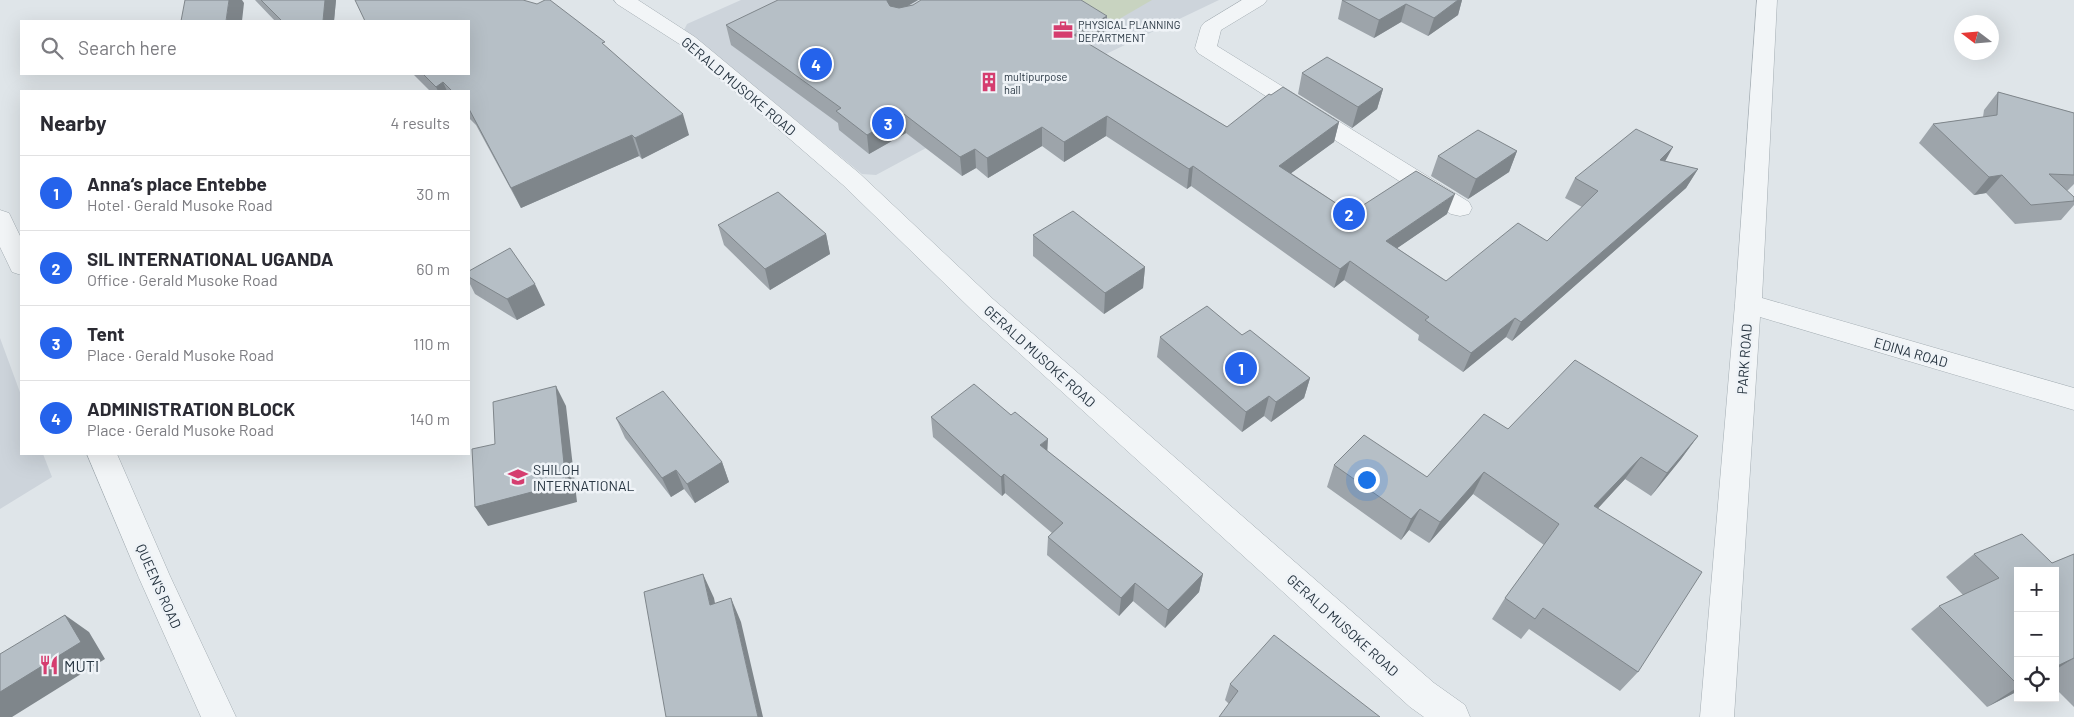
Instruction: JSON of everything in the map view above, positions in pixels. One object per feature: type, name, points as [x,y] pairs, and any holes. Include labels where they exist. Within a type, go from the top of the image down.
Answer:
[{"type":"street","name":"GERALD MUSOKE ROAD","points":[[624,0],[688,41],[851,179],[984,306],[1422,695],[1453,717]]},
{"type":"street","points":[[1257,0],[1211,27],[1206,48],[1460,208]]},
{"type":"street","name":"PARK ROAD","points":[[1718,717],[1748,304],[1767,0]]},
{"type":"street","points":[[0,219],[20,264]]},
{"type":"street","name":"EDINA ROAD","points":[[1748,304],[2074,399]]},
{"type":"street","name":"QUEEN'S ROAD","points":[[102,455],[155,578],[219,717]]},
{"type":"shaded area","points":[[741,0],[1219,0],[1060,76],[876,175],[862,174],[684,30],[687,24]]},
{"type":"shaded area","points":[[0,338],[20,392],[20,455],[43,455],[52,477],[0,509]]},
{"type":"green space","points":[[1049,0],[1152,0],[1114,22],[1103,15]]},
{"type":"building","points":[[185,0],[229,0],[226,20],[181,20]]},
{"type":"building","points":[[261,0],[325,0],[323,20],[281,20]]},
{"type":"building","points":[[355,0],[523,0],[537,4],[550,0],[605,42],[602,43],[683,114],[635,138],[632,135],[511,188],[470,111],[470,90],[451,90],[443,82],[436,87],[424,75],[470,75],[470,20],[365,20]]},
{"type":"building","points":[[778,0],[887,0],[890,6],[899,8],[913,5],[921,0],[1081,0],[1107,16],[1074,35],[1227,127],[1269,94],[1271,95],[1283,87],[1339,122],[1279,166],[1351,213],[1416,171],[1455,194],[1386,241],[1446,281],[1518,223],[1547,241],[1598,191],[1575,178],[1636,129],[1673,147],[1660,160],[1698,169],[1521,322],[1515,318],[1471,353],[1425,320],[1429,317],[1350,261],[1340,269],[1193,166],[1189,169],[1107,116],[1064,142],[1042,127],[987,158],[975,149],[960,157],[904,114],[867,135],[836,111],[841,108],[726,25]]},
{"type":"building","points":[[1342,0],[1458,0],[1434,18],[1406,4],[1379,20]]},
{"type":"building","points":[[1327,57],[1383,89],[1358,107],[1302,73]]},
{"type":"building","points":[[1998,92],[2074,113],[2074,175],[2049,174],[2074,197],[2074,201],[2031,205],[2002,175],[1989,177],[1933,124],[1997,115]]},
{"type":"building","points":[[1478,130],[1517,151],[1476,179],[1438,156]]},
{"type":"building","points":[[778,192],[826,234],[765,269],[718,225]]},
{"type":"building","points":[[1073,211],[1145,267],[1105,293],[1033,235]]},
{"type":"building","points":[[510,248],[535,284],[507,299],[470,278],[470,270]]},
{"type":"building","points":[[1207,306],[1242,335],[1250,330],[1310,378],[1276,402],[1269,396],[1246,412],[1160,337]]},
{"type":"building","points":[[1575,360],[1698,436],[1667,473],[1641,457],[1594,506],[1702,572],[1638,672],[1543,608],[1535,619],[1505,598],[1559,524],[1484,472],[1440,522],[1420,509],[1411,519],[1334,465],[1364,435],[1427,477],[1484,414],[1508,429]]},
{"type":"building","points":[[974,384],[1011,415],[1015,412],[1048,439],[1040,445],[1203,574],[1168,610],[1135,583],[1121,598],[1048,537],[1063,523],[1004,474],[1001,477],[931,417]]},
{"type":"building","points":[[556,386],[566,483],[475,507],[472,449],[495,444],[493,402]]},
{"type":"building","points":[[663,391],[722,462],[687,484],[676,470],[662,478],[616,418]]},
{"type":"building","points":[[2022,534],[2052,563],[2074,554],[2074,658],[2059,665],[2059,567],[2014,567],[2014,681],[1939,606],[1999,578],[1974,554]]},
{"type":"building","points":[[703,574],[710,605],[731,598],[758,717],[666,717],[644,592]]},
{"type":"building","points":[[65,615],[81,642],[0,692],[0,654]]},
{"type":"building","points":[[1274,635],[1380,717],[1219,717],[1238,691],[1230,684]]},
{"type":"place","name":"PHYSICAL PLANNING DEPARTMENT","points":[[1063,30]]},
{"type":"place","name":"ADMINISTRATION BLOCK","points":[[816,64]]},
{"type":"place","name":"multipurpose hall","points":[[989,82]]},
{"type":"place","name":"Tent","points":[[888,123]]},
{"type":"place","name":"SIL INTERNATIONAL UGANDA","points":[[1349,214]]},
{"type":"place","name":"Anna‘s place Entebbe","points":[[1241,368]]},
{"type":"place","name":"SHILOH INTERNATIONAL","points":[[518,477]]},
{"type":"place","name":"MUTI","points":[[49,665]]}]
